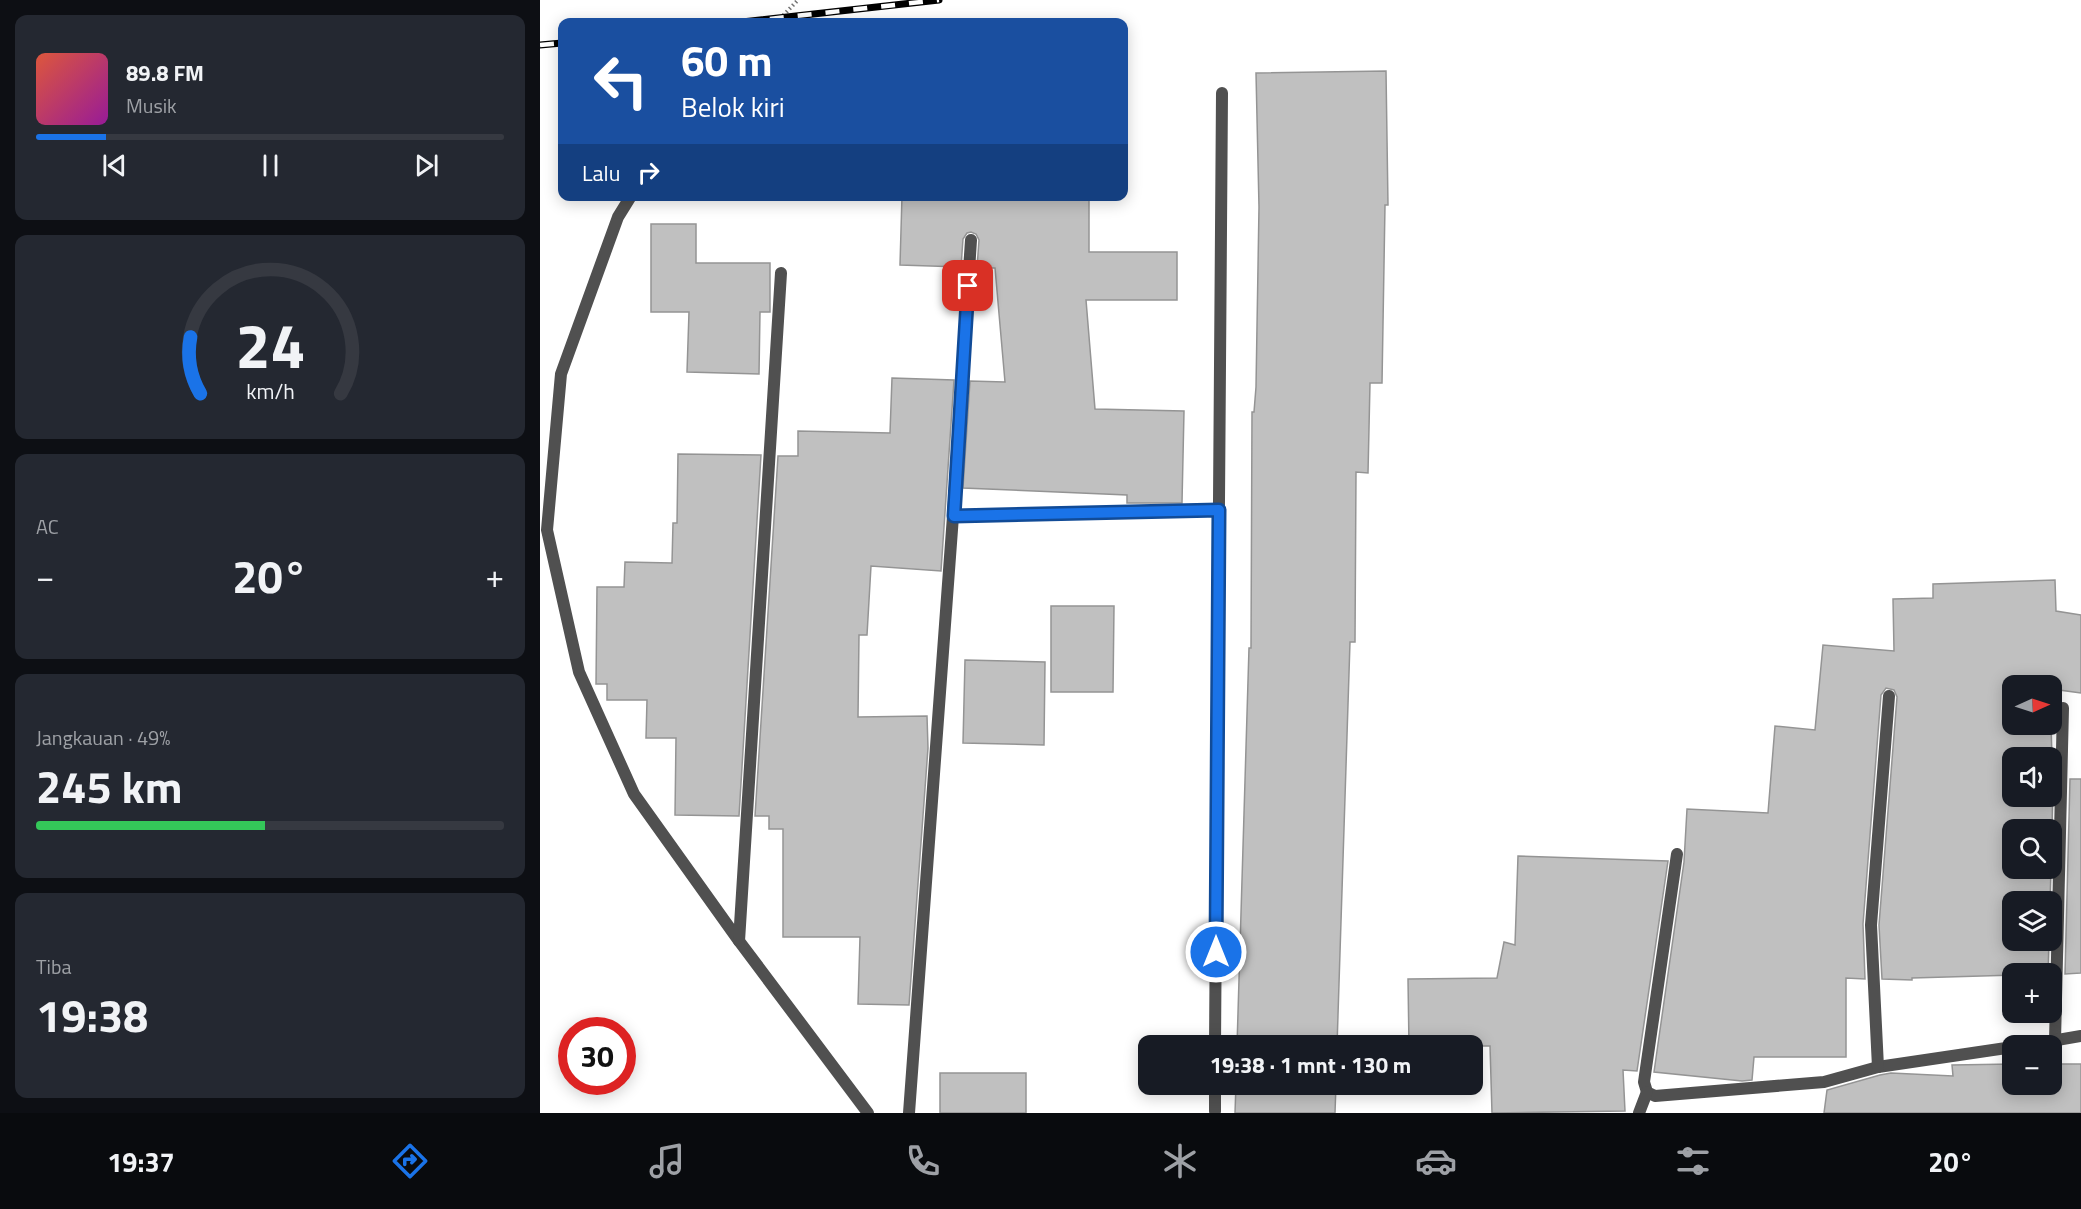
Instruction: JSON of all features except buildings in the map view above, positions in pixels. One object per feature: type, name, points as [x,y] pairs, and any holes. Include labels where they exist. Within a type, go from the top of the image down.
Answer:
[{"type":"street","points":[[1215,1035],[1222,93]]},
{"type":"street","points":[[628,201],[618,217],[561,374],[547,530],[579,672],[634,794],[739,941],[868,1113]]},
{"type":"street","points":[[909,1113],[954,516],[971,240]]},
{"type":"street","points":[[739,941],[781,273]]},
{"type":"street","points":[[954,516],[1219,510]]},
{"type":"street","points":[[1878,1067],[1871,925],[1888,696]]},
{"type":"street","points":[[2055,1035],[2063,708]]},
{"type":"street","points":[[1639,1113],[1647,1092],[1644,1082],[1677,854]]},
{"type":"street","points":[[2062,1040],[2081,1036]]},
{"type":"street","points":[[1647,1092],[1655,1096],[1824,1082],[1878,1067],[2002,1049]]},
{"type":"street","points":[[1215,1095],[1215,1111]]},
{"type":"path","points":[[781,18],[798,0]]},
{"type":"railway","points":[[778,18],[939,0]]},
{"type":"railway","points":[[540,45],[558,43]]},
{"type":"route","points":[[968,286],[954,516],[1219,510],[1216,952]]}]
